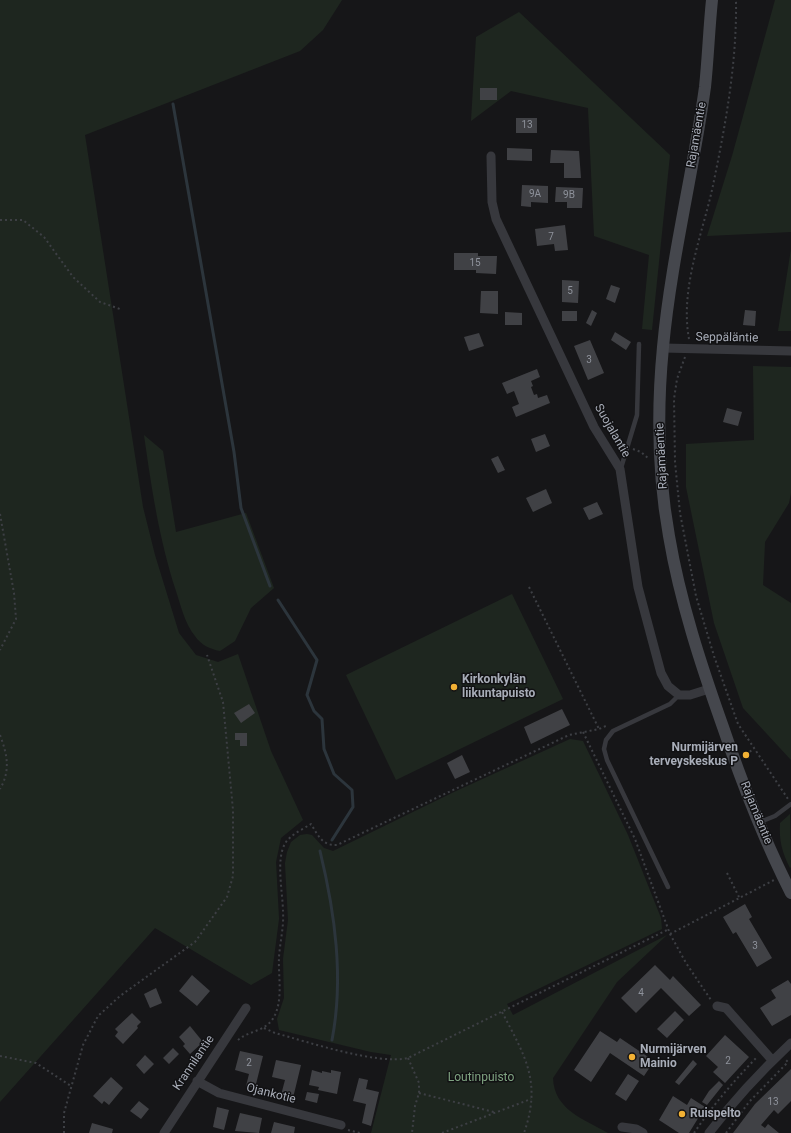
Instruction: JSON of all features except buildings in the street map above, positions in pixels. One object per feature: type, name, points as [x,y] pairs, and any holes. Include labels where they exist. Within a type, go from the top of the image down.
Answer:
[{"type":"main road","name":"Rajamäentie","points":[[712,0],[705,87],[670,287],[663,348],[660,403],[661,463],[669,535],[684,602],[709,689],[759,823],[791,893]]},
{"type":"street","name":"Suojalantie","points":[[491,156],[492,202],[496,219],[594,427],[620,469],[638,587],[653,648],[661,673],[668,686],[679,695]]},
{"type":"street","name":"Seppäläntie","points":[[663,348],[791,351]]},
{"type":"street","points":[[679,695],[709,689]]},
{"type":"street","points":[[718,1006],[726,1008],[772,1060]]},
{"type":"street","name":"Krannilantie","points":[[164,1133],[246,1008]]},
{"type":"street","points":[[709,1133],[729,1107],[772,1060],[791,1043]]},
{"type":"street","name":"Ojankotie","points":[[197,1081],[219,1093],[341,1125]]},
{"type":"street","points":[[622,1127],[636,1129],[643,1133]]},
{"type":"lane","points":[[620,469],[637,415],[639,344]]},
{"type":"lane","points":[[668,887],[609,765],[604,749],[606,740],[613,731],[670,704],[679,695]]},
{"type":"lane","points":[[759,823],[775,816],[791,803]]},
{"type":"path","points":[[736,0],[726,119],[690,283],[686,312],[690,341],[677,380],[674,412],[675,462],[683,534],[696,596],[732,712],[754,749],[766,764],[791,803]]},
{"type":"path","points":[[0,220],[23,220],[44,237],[73,277],[100,302],[120,309]]},
{"type":"path","points":[[0,514],[14,593],[16,619],[0,650]]},
{"type":"path","points":[[529,587],[599,729]]},
{"type":"path","points":[[64,1133],[64,1113],[83,1046],[98,1016],[120,996],[195,942],[227,897],[233,876],[234,810],[223,702],[208,654]]},
{"type":"path","points":[[233,1044],[242,1036],[264,1028],[272,1020],[279,1001],[279,957],[283,932],[281,864],[286,842],[294,834],[311,824],[324,843],[330,846],[337,845],[569,735],[599,729],[613,722]]},
{"type":"path","points":[[583,732],[635,839],[670,934],[707,997],[718,1006]]},
{"type":"path","points":[[0,736],[7,756],[5,780],[0,789]]},
{"type":"path","points":[[746,755],[754,749]]},
{"type":"path","points":[[727,873],[739,897]]},
{"type":"path","points":[[670,934],[782,876]]},
{"type":"path","points":[[264,1028],[275,1033],[366,1056],[399,1060],[408,1058],[669,929]]},
{"type":"path","points":[[502,1012],[527,1061],[532,1085],[531,1099],[524,1133]]},
{"type":"path","points":[[694,1133],[727,1088],[763,1050]]},
{"type":"path","points":[[0,1056],[22,1062],[36,1063],[72,1086]]},
{"type":"path","points":[[408,1058],[419,1083],[419,1093],[415,1106],[412,1133]]},
{"type":"path","points":[[726,1133],[749,1102],[788,1062]]},
{"type":"path","points":[[419,1093],[494,1112]]},
{"type":"path","points":[[442,1133],[531,1099]]},
{"type":"green space","points":[[0,0],[342,0],[323,30],[300,51],[85,135],[143,507],[155,555],[179,633],[196,655],[218,662],[238,654],[271,751],[303,820],[281,838],[276,862],[279,919],[272,973],[251,985],[155,928],[0,1102]]},
{"type":"green space","points":[[775,0],[791,0],[791,232],[707,236],[732,156]]},
{"type":"green space","points":[[519,12],[670,155],[652,330],[642,329],[649,255],[594,236],[588,108],[511,91],[471,121],[476,37]]},
{"type":"green space","points":[[791,249],[791,331],[778,331]]},
{"type":"green space","points":[[753,366],[791,367],[791,493],[789,503],[765,542],[763,585],[791,603],[791,760],[743,708],[714,623],[686,487],[686,444],[754,440]]},
{"type":"green space","points":[[144,435],[163,451],[176,532],[246,513],[274,588],[251,608],[235,641],[220,651],[209,648],[197,639],[184,615],[165,552],[153,495]]},
{"type":"green space","name":"Kirkonkylän liikuntapuisto","points":[[512,594],[563,699],[396,780],[346,675]]},
{"type":"green space","name":"Loutinpuisto","points":[[570,739],[583,741],[628,835],[661,918],[662,929],[507,1004],[513,1015],[667,935],[617,982],[553,1078],[555,1089],[565,1106],[580,1118],[608,1133],[371,1133],[391,1055],[371,1052],[279,1030],[277,1019],[284,998],[283,959],[288,920],[285,863],[291,842],[300,835],[312,835],[324,848],[333,851],[454,792]]},
{"type":"green space","points":[[790,814],[790,868],[782,846],[780,823]]},
{"type":"waterway","points":[[173,104],[234,452],[241,508],[270,586]]},
{"type":"waterway","points":[[278,600],[317,660],[307,695],[314,711],[322,719],[324,749],[334,774],[352,790],[353,807],[332,840]]},
{"type":"waterway","points":[[320,851],[330,898],[336,946],[336,1017],[332,1040]]},
{"type":"place","name":"Kirkonkylän liikuntapuisto","points":[[454,687]]},
{"type":"place","name":"Nurmijärven terveyskeskus P","points":[[746,755]]},
{"type":"place","name":"Nurmijärven Mainio","points":[[632,1057]]},
{"type":"place","name":"Ruispelto","points":[[682,1114]]}]
